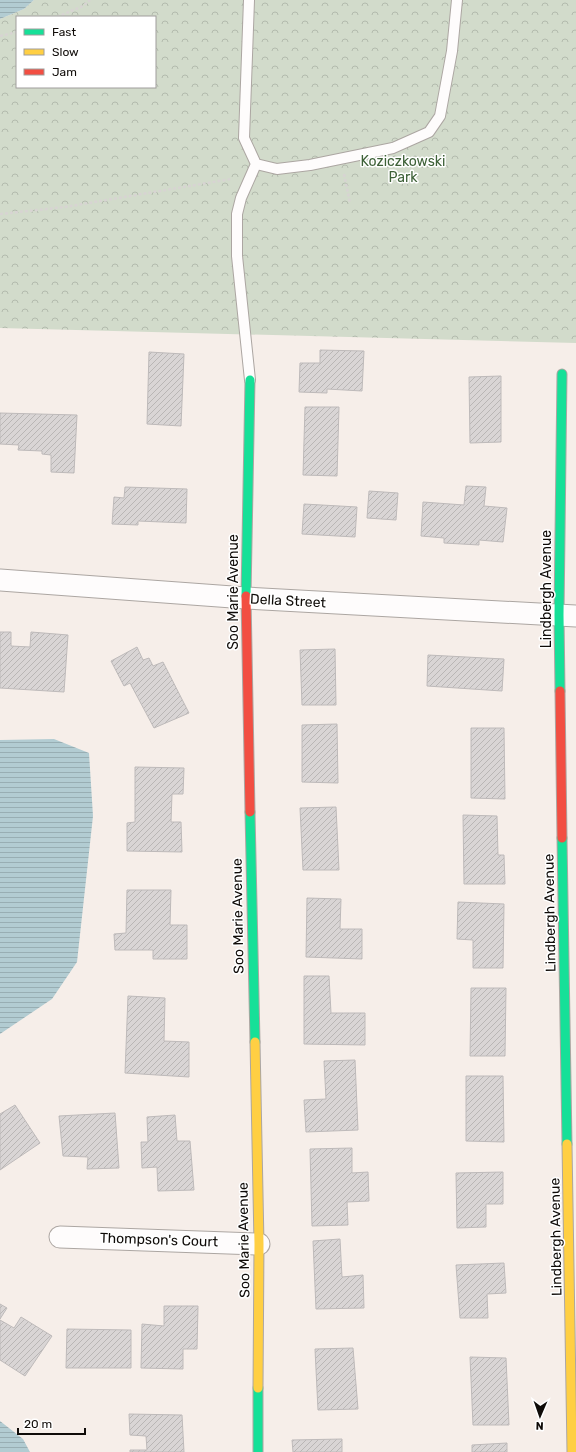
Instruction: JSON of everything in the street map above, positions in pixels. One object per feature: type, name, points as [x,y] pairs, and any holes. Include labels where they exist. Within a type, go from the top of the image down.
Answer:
[{"type":"street","name":"Lindbergh Avenue","points":[[562,374],[567,616],[572,1452]]},
{"type":"street","name":"Soo Marie Avenue","points":[[250,380],[246,598],[259,1244],[258,1452]]},
{"type":"street","name":"Della Street","points":[[0,580],[246,598],[567,616]]},
{"type":"street","name":"Thompson's Court","points":[[60,1237],[259,1244]]},
{"type":"lane","points":[[249,0],[244,138],[256,164],[241,198],[237,214],[237,256],[250,380]]},
{"type":"lane","points":[[256,164],[277,169],[341,159],[393,148],[429,132],[440,116],[452,51],[457,0]]},
{"type":"path","points":[[59,16],[84,6],[90,0]]},
{"type":"path","points":[[0,36],[16,32]]},
{"type":"path","points":[[341,159],[350,203]]},
{"type":"path","points":[[0,214],[65,207],[251,176]]},
{"type":"green space","name":"Koziczkowski Park","points":[[34,0],[576,0],[576,343],[0,328],[0,19],[24,9]]},
{"type":"water","points":[[0,0],[34,0],[24,9],[0,19]]},
{"type":"water","points":[[54,739],[89,753],[93,816],[77,962],[52,999],[0,1034],[0,740]]},
{"type":"water","points":[[0,1421],[23,1439],[30,1452],[0,1452]]},
{"type":"building","points":[[320,350],[364,351],[362,391],[327,389],[327,393],[299,392],[300,363],[320,363]]},
{"type":"building","points":[[149,352],[184,354],[181,426],[147,424]]},
{"type":"building","points":[[501,376],[501,442],[470,443],[469,377]]},
{"type":"building","points":[[305,407],[339,407],[337,476],[303,475]]},
{"type":"building","points":[[0,413],[77,415],[74,473],[51,472],[51,455],[42,454],[42,451],[18,450],[19,445],[0,444]]},
{"type":"building","points":[[466,486],[486,487],[484,506],[507,508],[503,542],[479,540],[479,545],[444,543],[444,538],[421,536],[423,502],[464,505]]},
{"type":"building","points":[[125,487],[187,489],[186,523],[138,521],[138,525],[112,524],[114,497],[124,498]]},
{"type":"building","points":[[369,491],[398,493],[396,520],[367,518]]},
{"type":"building","points":[[304,504],[357,507],[355,537],[302,534]]},
{"type":"building","points":[[0,632],[11,632],[11,646],[30,647],[31,632],[68,635],[64,692],[0,688]]},
{"type":"building","points":[[137,647],[143,660],[149,658],[153,666],[163,662],[189,713],[154,728],[130,683],[124,686],[111,661]]},
{"type":"building","points":[[335,649],[336,705],[302,705],[300,650]]},
{"type":"building","points":[[428,655],[504,659],[502,691],[427,686]]},
{"type":"building","points":[[337,724],[338,783],[302,782],[302,725]]},
{"type":"building","points":[[471,728],[504,728],[505,799],[471,798]]},
{"type":"building","points":[[135,767],[184,768],[183,794],[172,794],[171,822],[181,822],[182,852],[127,851],[127,823],[135,822]]},
{"type":"building","points":[[336,807],[339,870],[303,870],[300,808]]},
{"type":"building","points":[[463,815],[497,816],[498,855],[504,855],[505,884],[464,884]]},
{"type":"building","points":[[127,890],[171,890],[170,925],[187,925],[187,959],[153,959],[153,950],[115,950],[114,934],[126,933]]},
{"type":"building","points":[[307,898],[341,899],[340,929],[362,929],[362,959],[306,957]]},
{"type":"building","points":[[458,902],[504,904],[503,968],[473,968],[473,940],[457,939]]},
{"type":"building","points":[[304,976],[329,976],[331,1013],[365,1013],[365,1045],[304,1044]]},
{"type":"building","points":[[471,988],[506,988],[505,1056],[470,1056]]},
{"type":"building","points":[[128,996],[165,998],[164,1041],[189,1042],[189,1077],[125,1073]]},
{"type":"building","points":[[355,1060],[358,1130],[306,1132],[304,1100],[326,1099],[324,1061]]},
{"type":"building","points":[[466,1076],[503,1076],[504,1142],[466,1141]]},
{"type":"building","points":[[15,1105],[40,1143],[0,1170],[0,1114]]},
{"type":"building","points":[[115,1113],[119,1168],[87,1169],[88,1157],[63,1156],[59,1116]]},
{"type":"building","points":[[175,1115],[177,1141],[190,1141],[194,1190],[158,1191],[157,1167],[142,1168],[141,1142],[148,1142],[147,1117]]},
{"type":"building","points":[[352,1148],[352,1173],[368,1172],[369,1201],[347,1202],[348,1225],[312,1226],[310,1149]]},
{"type":"building","points":[[503,1172],[503,1204],[486,1204],[486,1227],[457,1228],[456,1173]]},
{"type":"building","points":[[340,1239],[342,1277],[363,1275],[364,1308],[316,1309],[313,1241]]},
{"type":"building","points":[[504,1263],[506,1293],[487,1294],[488,1318],[460,1318],[456,1265]]},
{"type":"building","points":[[0,1304],[7,1308],[0,1319]]},
{"type":"building","points":[[164,1306],[198,1306],[197,1349],[183,1349],[183,1369],[141,1368],[142,1324],[164,1326]]},
{"type":"building","points":[[21,1317],[52,1336],[25,1376],[0,1360],[0,1320],[14,1328]]},
{"type":"building","points":[[67,1329],[131,1330],[131,1368],[66,1368]]},
{"type":"building","points":[[353,1348],[358,1409],[318,1410],[315,1349]]},
{"type":"building","points":[[470,1357],[506,1358],[509,1425],[473,1425]]},
{"type":"building","points":[[129,1414],[182,1415],[184,1452],[130,1452],[130,1450],[147,1450],[146,1436],[130,1435]]},
{"type":"building","points":[[342,1439],[342,1452],[293,1452],[292,1440]]},
{"type":"building","points":[[507,1443],[507,1452],[472,1452],[472,1445]]},
{"type":"traffic: fast","points":[[560,691],[559,615],[562,374]]},
{"type":"traffic: fast","points":[[246,596],[250,380]]},
{"type":"traffic: fast","points":[[250,812],[255,1042]]},
{"type":"traffic: fast","points":[[562,838],[567,1144]]},
{"type":"traffic: fast","points":[[258,1388],[258,1452]]},
{"type":"traffic: slow","points":[[255,1042],[259,1244],[258,1388]]},
{"type":"traffic: slow","points":[[567,1144],[572,1452]]},
{"type":"traffic: jam","points":[[246,596],[250,812]]},
{"type":"traffic: jam","points":[[560,691],[562,838]]}]
